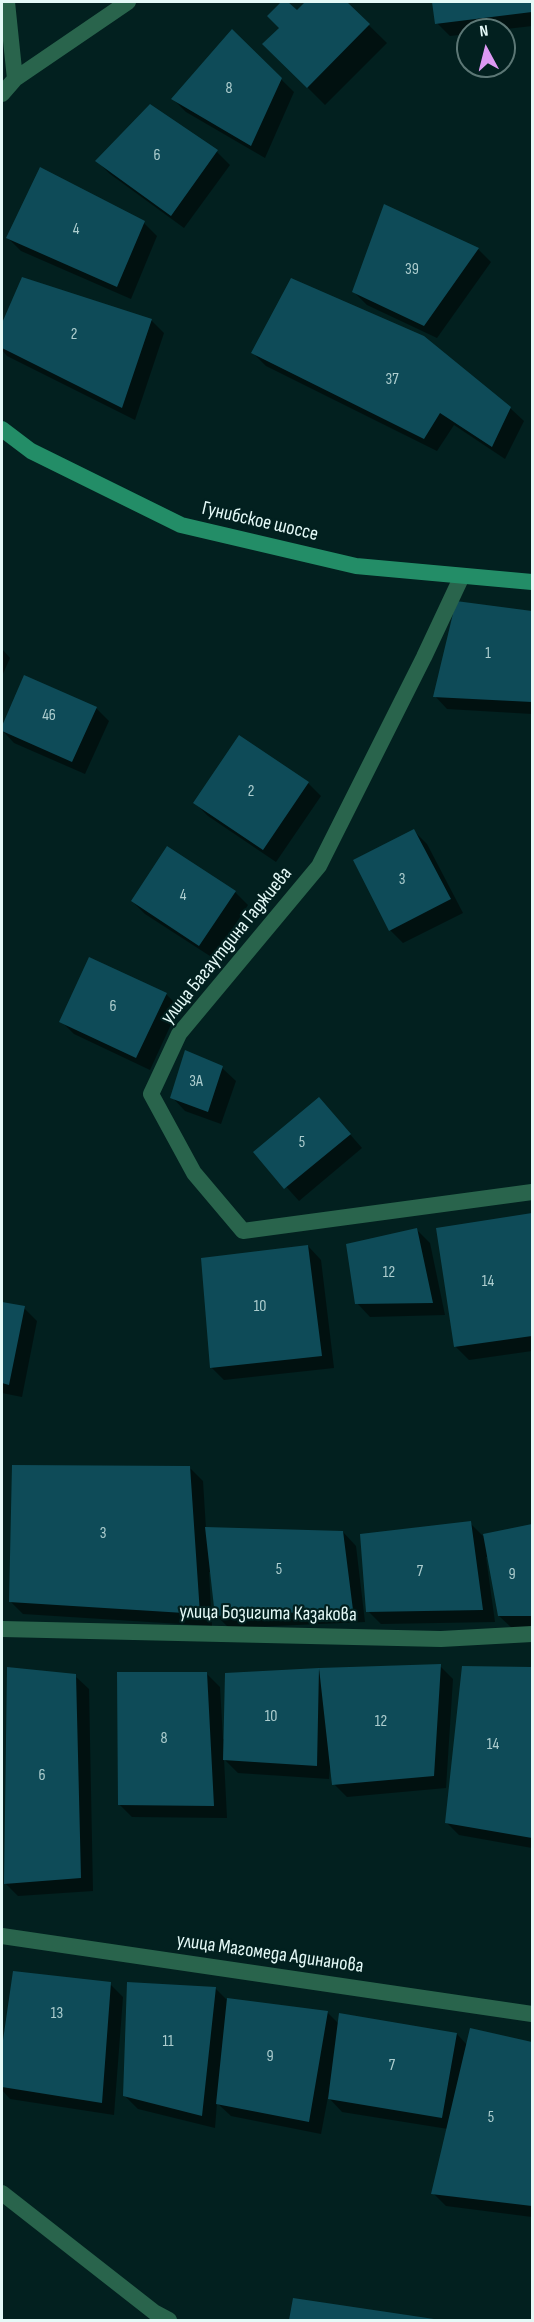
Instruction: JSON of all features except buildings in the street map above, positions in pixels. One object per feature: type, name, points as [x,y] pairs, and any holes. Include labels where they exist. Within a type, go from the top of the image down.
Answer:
[{"type":"main road","name":"Гунибское шоссе","points":[[2,429],[31,451],[181,525],[356,566],[532,582]]},
{"type":"street","points":[[7,2],[15,79]]},
{"type":"street","points":[[2,94],[15,79],[128,2]]},
{"type":"street","name":"улица Багаутдина Гаджиева","points":[[462,576],[319,866],[179,1034],[151,1094],[194,1173],[243,1231],[532,1192]]},
{"type":"street","name":"улица Бозигита Казакова","points":[[2,1629],[441,1639],[532,1634]]},
{"type":"street","name":"улица Магомеда Адинанова","points":[[2,1936],[532,2014]]},
{"type":"street","points":[[2,2193],[154,2312],[169,2320]]}]
